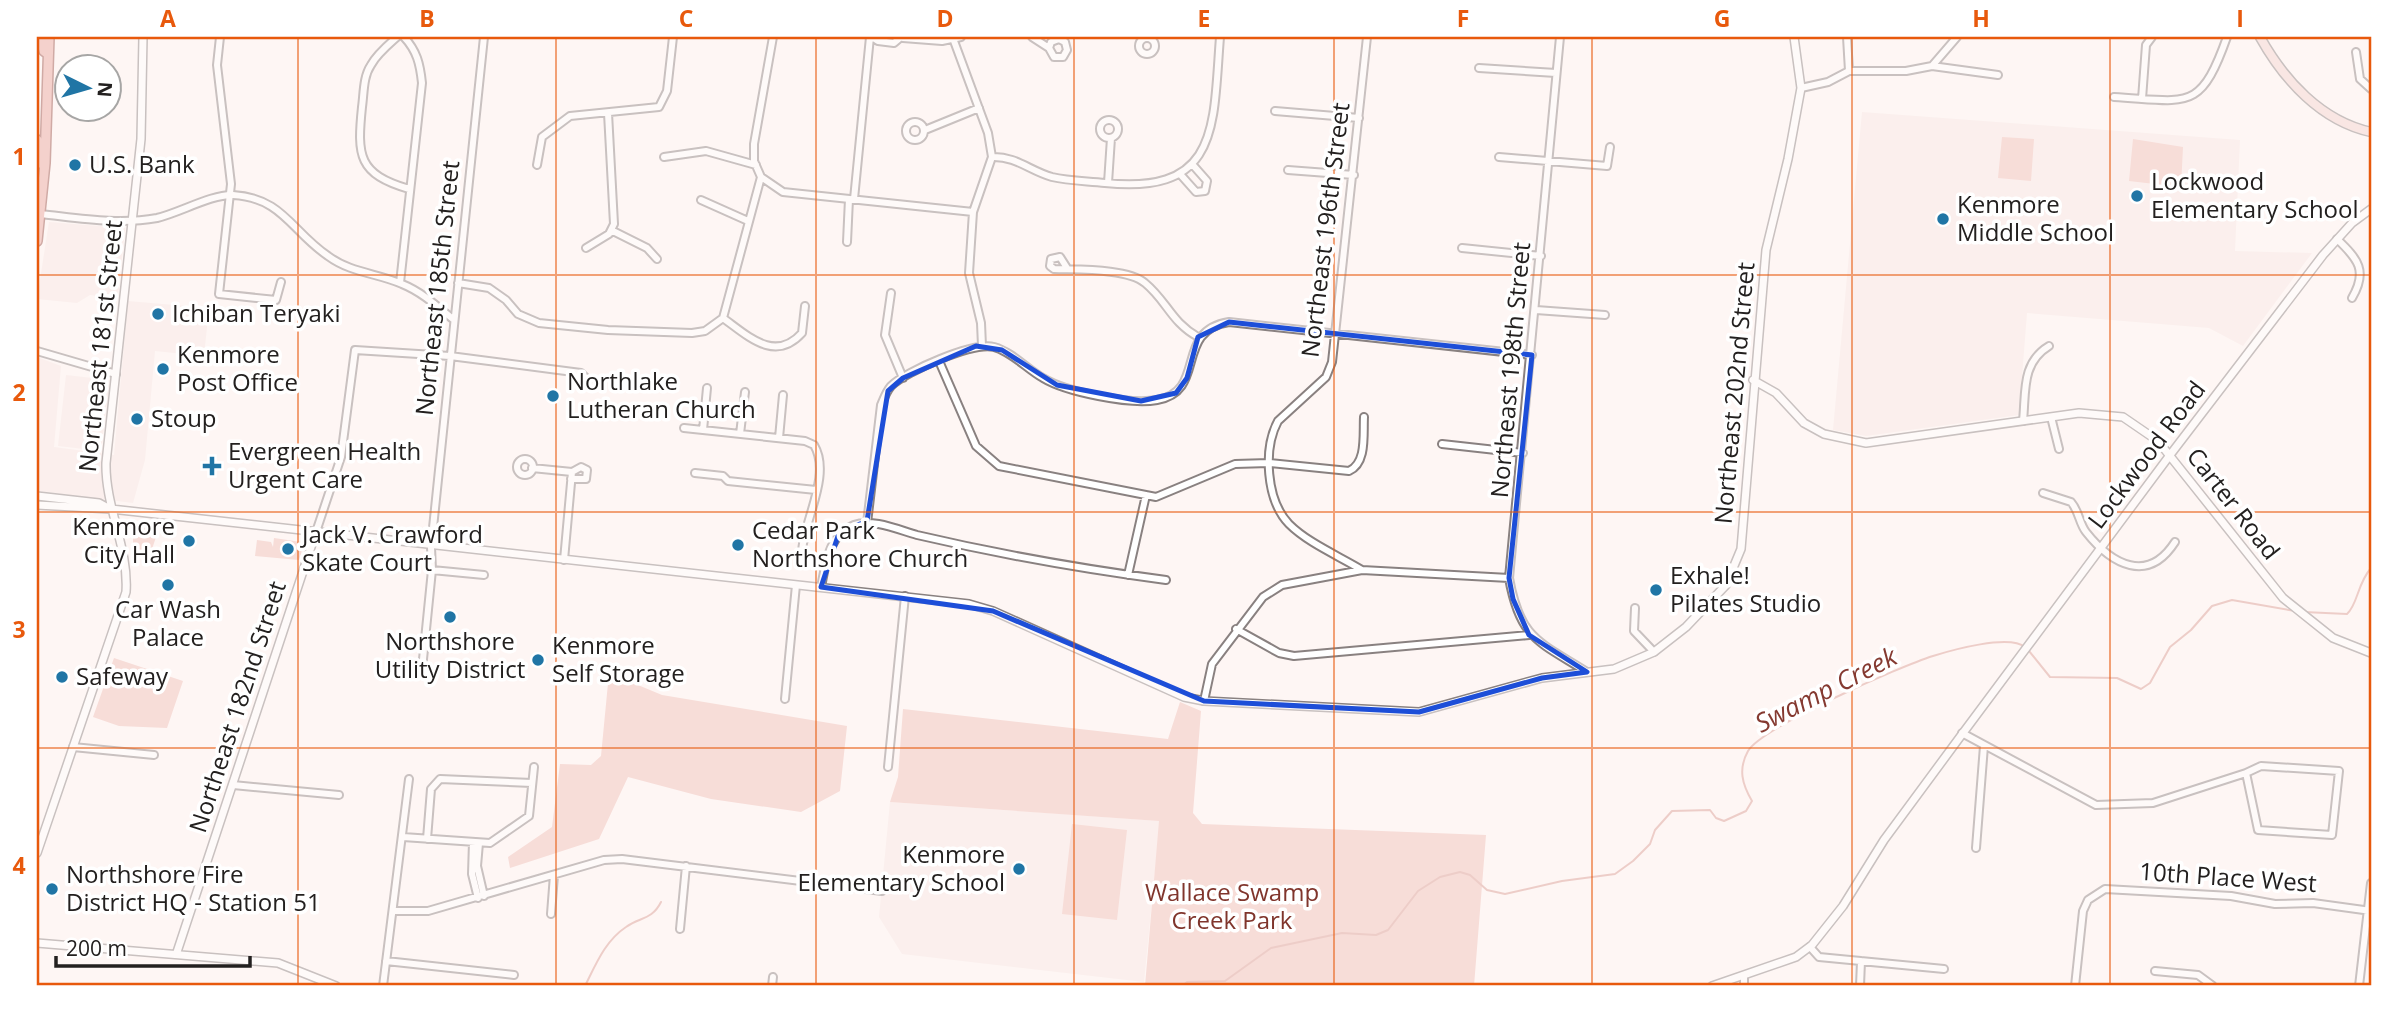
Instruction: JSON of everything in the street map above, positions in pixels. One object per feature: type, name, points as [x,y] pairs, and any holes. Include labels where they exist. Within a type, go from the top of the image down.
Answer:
[{"type":"main road","points":[[37,52],[39,37]]},
{"type":"main road","points":[[39,37],[44,51],[48,54]]},
{"type":"main road","points":[[37,241],[41,214],[49,37]]},
{"type":"main road","points":[[2260,37],[2277,67],[2301,93],[2328,113],[2371,132]]},
{"type":"main road","points":[[37,140],[40,156],[37,202],[41,214]]},
{"type":"street","name":"Northeast 181st Street","points":[[37,853],[126,592],[125,570],[107,495],[106,463],[142,139],[143,37]]},
{"type":"street","points":[[220,37],[217,65],[231,177],[219,294],[276,300],[281,282]]},
{"type":"street","points":[[397,37],[372,62],[365,75],[359,142],[371,171],[380,180],[409,189]]},
{"type":"street","points":[[400,283],[422,83],[420,64],[413,47],[404,37]]},
{"type":"street","name":"Northeast 185th Street","points":[[422,669],[432,570],[431,547],[484,37]]},
{"type":"street","points":[[537,165],[542,137],[559,121],[580,113],[608,113],[659,107],[667,91],[673,37]]},
{"type":"street","points":[[773,37],[754,145],[756,165],[761,177],[783,192],[973,212]]},
{"type":"street","points":[[847,242],[871,37],[878,41],[894,43],[902,37],[958,39],[992,157],[973,212],[969,273],[981,323],[982,346]]},
{"type":"street","points":[[1032,37],[1049,48]]},
{"type":"street","points":[[992,157],[1012,158],[1052,177],[1108,183],[1150,185],[1180,174],[1192,164],[1206,144],[1212,120],[1220,37]]},
{"type":"street","name":"Northeast 196th Street","points":[[1362,570],[1287,522],[1270,481],[1269,463],[1273,430],[1278,421],[1326,377],[1337,333],[1367,37]]},
{"type":"street","name":"Northeast 198th Street","points":[[1529,635],[1513,599],[1509,578],[1560,37]]},
{"type":"street","name":"Northeast 202nd Street","points":[[111,509],[431,547],[905,596],[993,611],[1184,697],[1204,701],[1419,712],[1542,677],[1614,669],[1654,652],[1716,598],[1735,569],[1744,519],[1753,380],[1766,250],[1788,159],[1801,88],[1794,37]]},
{"type":"street","points":[[1847,37],[1849,71]]},
{"type":"street","points":[[1932,66],[1957,37]]},
{"type":"street","points":[[2142,99],[2146,46],[2152,37]]},
{"type":"street","points":[[2114,97],[2182,101],[2200,92],[2213,77],[2227,37]]},
{"type":"street","points":[[2356,52],[2360,79],[2371,89]]},
{"type":"street","points":[[1801,88],[1828,82],[1849,71],[1906,71],[1932,66],[1998,75]]},
{"type":"street","points":[[1479,68],[1556,73]]},
{"type":"street","points":[[925,130],[979,108]]},
{"type":"street","points":[[1275,111],[1359,118]]},
{"type":"street","points":[[608,113],[613,231]]},
{"type":"street","points":[[1108,183],[1111,138]]},
{"type":"street","points":[[1499,157],[1606,166],[1610,147]]},
{"type":"street","points":[[664,157],[706,151],[756,165]]},
{"type":"street","points":[[1180,174],[1196,192],[1205,191],[1207,181],[1192,164]]},
{"type":"street","points":[[1288,170],[1354,175]]},
{"type":"street","points":[[458,283],[489,288],[519,314],[538,323],[608,330],[692,334],[705,331],[723,318],[761,177]]},
{"type":"street","points":[[41,214],[133,221],[161,217],[229,195],[267,202],[328,257],[359,273],[400,283],[418,292],[454,320]]},
{"type":"street","points":[[701,200],[748,221]]},
{"type":"street","name":"Lockwood Road","points":[[1810,947],[1962,733],[2170,455],[2337,239],[2371,209]]},
{"type":"street","points":[[586,247],[613,231]]},
{"type":"street","points":[[613,231],[647,248],[657,259]]},
{"type":"street","points":[[2337,239],[2358,260],[2361,267],[2361,281],[2352,298]]},
{"type":"street","points":[[1462,248],[1541,256]]},
{"type":"street","points":[[1067,268],[1139,279],[1175,321],[1198,337]]},
{"type":"street","points":[[891,293],[885,335],[903,378]]},
{"type":"street","points":[[723,318],[761,344],[773,348],[785,346],[802,333],[805,306]]},
{"type":"street","points":[[1536,310],[1605,315]]},
{"type":"street","points":[[867,523],[881,405],[891,386],[939,361],[982,346],[1002,350],[1057,385],[1148,401],[1167,398],[1184,385],[1198,337],[1217,324],[1229,322],[1532,355]]},
{"type":"street","points":[[2023,421],[2027,369],[2031,360],[2049,346]]},
{"type":"street","name":"Northeast 182nd Street","points":[[177,952],[341,457],[355,350],[450,356]]},
{"type":"street","points":[[37,351],[116,374]]},
{"type":"street","points":[[450,356],[581,373],[588,380]]},
{"type":"street","points":[[939,361],[976,446],[999,466],[1156,497],[1235,464],[1269,463],[1340,472],[1356,468],[1361,460],[1364,417]]},
{"type":"street","name":"Carter Road","points":[[1753,380],[1776,393],[1804,423],[1824,434],[1844,440],[1886,443],[2051,417],[2094,413],[2123,417],[2158,441],[2283,598],[2333,638],[2371,653]]},
{"type":"street","points":[[703,430],[707,388]]},
{"type":"street","points":[[740,434],[746,392]]},
{"type":"street","points":[[779,438],[783,395]]},
{"type":"street","points":[[2051,417],[2059,449]]},
{"type":"street","points":[[684,428],[779,438],[814,445],[820,461],[802,552],[808,560],[825,564]]},
{"type":"street","points":[[1442,444],[1522,453]]},
{"type":"street","points":[[532,468],[571,475],[564,559]]},
{"type":"street","points":[[695,473],[723,476],[728,481],[816,490]]},
{"type":"street","points":[[2043,493],[2071,502],[2084,529],[2101,547],[2133,567],[2140,568],[2165,558],[2175,542]]},
{"type":"street","points":[[1128,575],[1146,495]]},
{"type":"street","points":[[37,496],[99,503],[111,509]]},
{"type":"street","points":[[37,505],[111,509]]},
{"type":"street","points":[[821,587],[825,564],[839,533],[853,525],[867,523],[939,540],[1166,580]]},
{"type":"street","points":[[432,570],[484,575]]},
{"type":"street","points":[[1204,701],[1212,664],[1236,629],[1263,597],[1282,585],[1362,570],[1509,578]]},
{"type":"street","points":[[785,699],[796,585]]},
{"type":"street","points":[[888,767],[905,596]]},
{"type":"street","points":[[1635,608],[1634,631],[1654,652]]},
{"type":"street","points":[[1236,629],[1279,653],[1294,656],[1529,635],[1587,672]]},
{"type":"street","points":[[1962,733],[2088,803],[2108,806],[2161,801],[2261,766],[2339,771],[2332,835],[2258,830],[2246,773]]},
{"type":"street","points":[[1976,848],[1984,746]]},
{"type":"street","points":[[73,747],[155,755]]},
{"type":"street","points":[[403,837],[476,843],[496,841],[529,816],[534,767]]},
{"type":"street","points":[[427,839],[431,789],[436,781],[444,778],[533,783]]},
{"type":"street","points":[[383,986],[409,779]]},
{"type":"street","points":[[233,785],[339,796]]},
{"type":"street","points":[[476,843],[472,874],[481,897]]},
{"type":"street","points":[[394,911],[428,911],[604,860],[640,859],[882,891]]},
{"type":"street","points":[[680,929],[686,866]]},
{"type":"street","points":[[551,914],[554,875]]},
{"type":"street","points":[[2359,986],[2370,911],[2371,883]]},
{"type":"street","name":"10th Place West","points":[[2074,986],[2080,923],[2088,900],[2097,892],[2113,888],[2231,896],[2275,904],[2313,903],[2370,911]]},
{"type":"street","points":[[37,943],[177,952],[278,963],[336,986]]},
{"type":"street","points":[[1712,986],[1796,957],[1810,947],[1819,957],[1944,969]]},
{"type":"street","points":[[386,961],[513,975]]},
{"type":"street","points":[[1860,986],[1861,961]]},
{"type":"street","points":[[2155,971],[2198,975],[2213,986]]},
{"type":"street","points":[[1744,977],[1744,986]]},
{"type":"street","points":[[772,986],[773,978]]},
{"type":"highlighted area","points":[[1229,322],[1532,355],[1509,578],[1513,599],[1529,635],[1587,672],[1542,678],[1419,712],[1204,701],[993,611],[821,587],[839,533],[867,521],[888,391],[903,378],[976,346],[1002,350],[1057,385],[1141,401],[1176,393],[1187,378],[1198,337]]},
{"type":"shaded area","points":[[1862,112],[2240,140],[2235,251],[2312,253],[2243,346],[2209,328],[2027,313],[2019,415],[1866,436],[1833,430]]},
{"type":"shaded area","points":[[49,222],[125,228],[118,298],[90,295],[77,303],[37,299]]},
{"type":"shaded area","points":[[128,301],[209,308],[204,356],[155,351],[145,460],[133,503],[37,491],[37,357],[61,366],[54,447],[114,455]]},
{"type":"shaded area","points":[[66,375],[110,380],[101,451],[58,446]]},
{"type":"shaded area","name":"Kenmore Elementary School","points":[[890,802],[1160,821],[1144,982],[902,954],[879,917]]},
{"type":"green space","points":[[2002,137],[2034,139],[2031,181],[1998,178]]},
{"type":"green space","points":[[2133,139],[2183,147],[2181,187],[2129,181]]},
{"type":"green space","points":[[133,525],[158,531],[151,552],[133,550]]},
{"type":"green space","name":"Jack V. Crawford Skate Court","points":[[274,538],[301,542],[303,547],[299,560],[255,556],[257,540],[271,542],[273,547]]},
{"type":"green space","points":[[114,658],[183,681],[167,728],[119,726],[93,717]]},
{"type":"green space","points":[[609,673],[662,695],[847,726],[840,791],[801,812],[711,799],[628,777],[599,839],[510,868],[508,857],[552,827],[560,764],[591,765],[601,756]]},
{"type":"green space","name":"Wallace Swamp Creek Park","points":[[1180,702],[1201,711],[1193,813],[1202,824],[1486,835],[1474,986],[1145,986],[1159,821],[890,802],[898,777],[903,709],[1168,739]]},
{"type":"green space","points":[[1072,824],[1127,830],[1117,920],[1062,914]]},
{"type":"waterway","name":"Swamp Creek","points":[[2304,612],[2347,614],[2371,568]]},
{"type":"waterway","name":"Swamp Creek","points":[[2029,651],[2050,677],[2117,678],[2141,689],[2150,683],[2170,647],[2191,630],[2212,606],[2232,600],[2295,611]]},
{"type":"waterway","name":"Swamp Creek","points":[[1182,986],[1187,982],[1225,981],[1271,948],[1342,933],[1376,935],[1388,930],[1418,891],[1440,877],[1460,872],[1470,875],[1487,890],[1505,894],[1562,881],[1615,874],[1650,844],[1655,830],[1672,811],[1710,810],[1716,818],[1724,821],[1746,811],[1752,801],[1742,776],[1745,758],[1759,740],[1778,727],[1834,698],[1942,653],[2007,642],[2025,647]]},
{"type":"waterway","points":[[585,986],[612,939],[626,927],[650,915],[661,902]]},
{"type":"place","name":"U.S. Bank","points":[[75,165]]},
{"type":"place","name":"Lockwood Elementary School","points":[[2137,196]]},
{"type":"place","name":"Kenmore Middle School","points":[[1943,219]]},
{"type":"place","name":"Ichiban Teryaki","points":[[158,314]]},
{"type":"place","name":"Kenmore Post Office","points":[[163,369]]},
{"type":"place","name":"Northlake Lutheran Church","points":[[553,396]]},
{"type":"place","name":"Stoup","points":[[137,419]]},
{"type":"place","name":"Evergreen Health Urgent Care","points":[[212,466]]},
{"type":"place","name":"Kenmore City Hall","points":[[189,541]]},
{"type":"place","name":"Cedar Park Northshore Church","points":[[738,545]]},
{"type":"place","name":"Jack V. Crawford Skate Court","points":[[288,549]]},
{"type":"place","name":"Car Wash Palace","points":[[168,585]]},
{"type":"place","name":"Exhale! Pilates Studio","points":[[1656,590]]},
{"type":"place","name":"Northshore Utility District","points":[[450,617]]},
{"type":"place","name":"Kenmore Self Storage","points":[[538,660]]},
{"type":"place","name":"Safeway","points":[[62,677]]},
{"type":"place","name":"Kenmore Elementary School","points":[[1019,869]]},
{"type":"place","name":"Northshore Fire District HQ - Station 51","points":[[52,889]]}]
